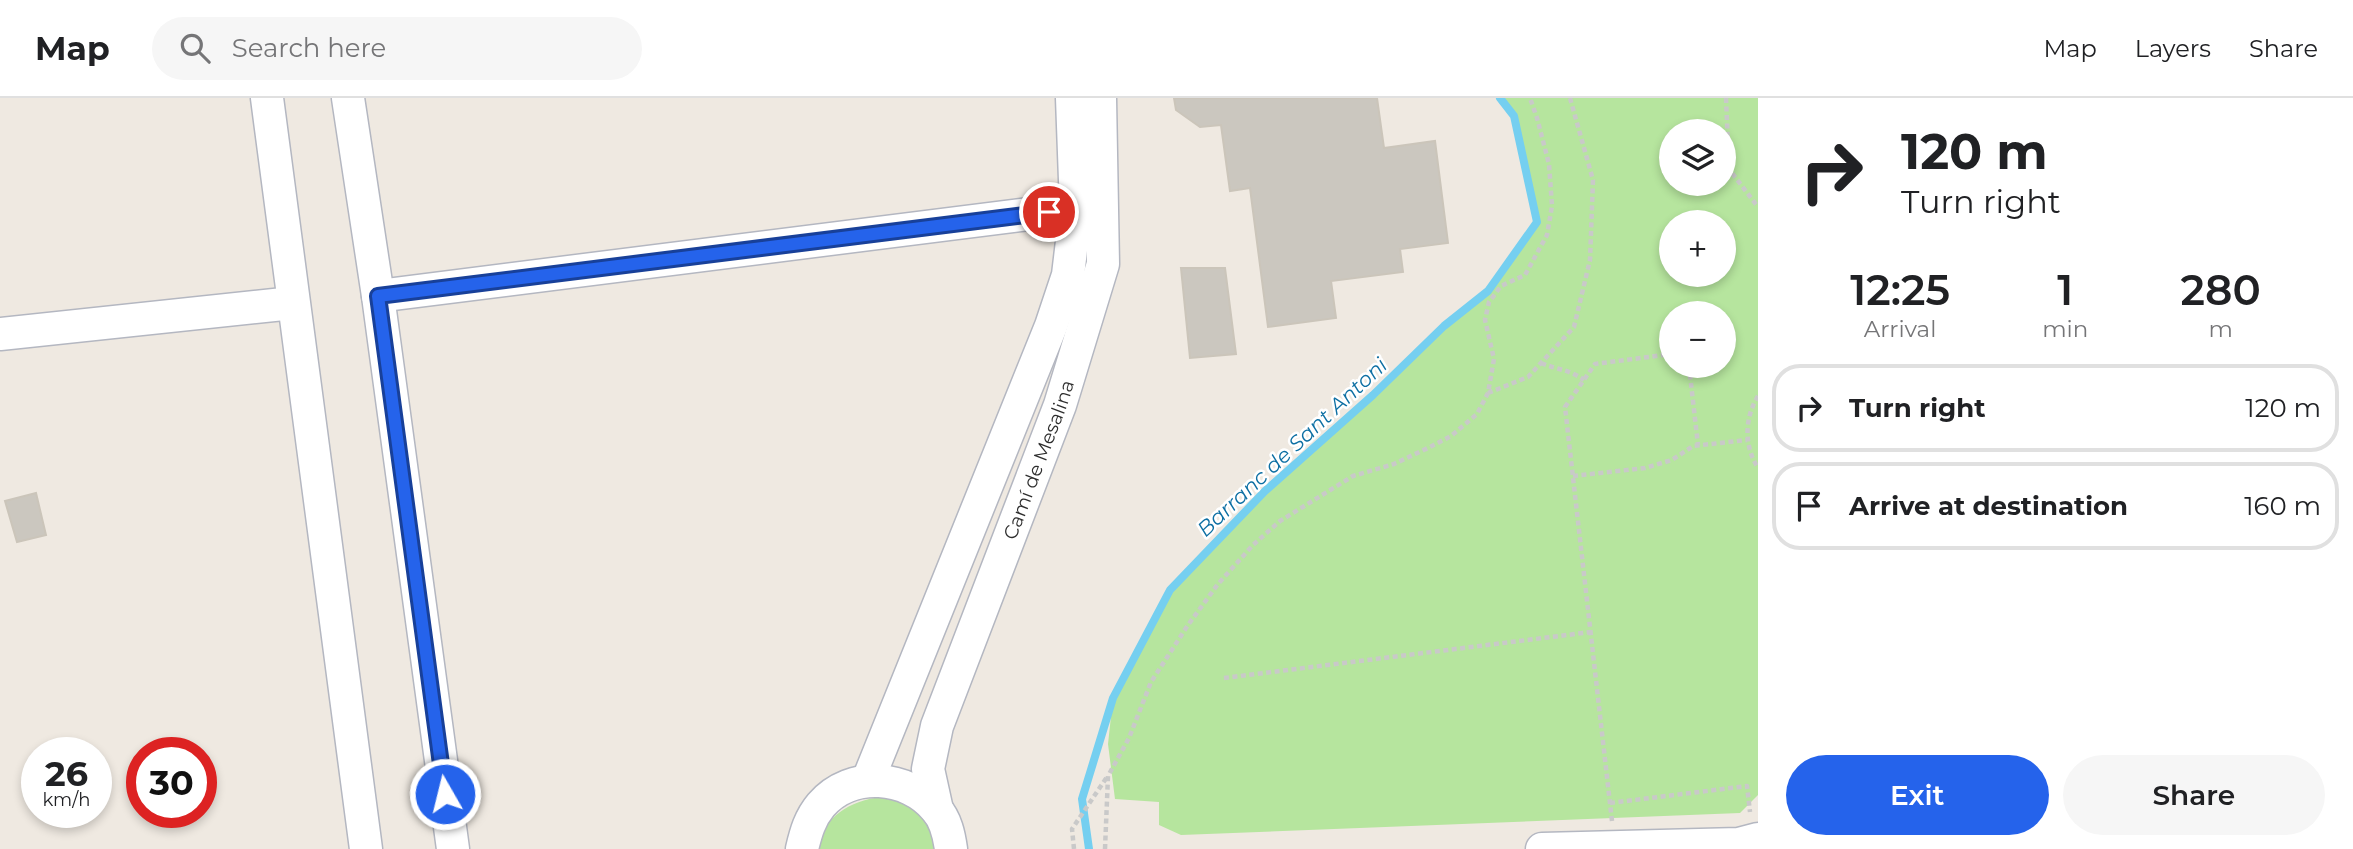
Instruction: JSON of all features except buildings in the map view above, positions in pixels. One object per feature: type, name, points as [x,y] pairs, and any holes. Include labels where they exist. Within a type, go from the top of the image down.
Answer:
[{"type":"street","points":[[267,98],[366,849]]},
{"type":"street","points":[[348,98],[378,296],[453,849]]},
{"type":"street","points":[[868,780],[1051,326],[1068,275],[1076,208],[1072,98]]},
{"type":"street","name":"Camí de Mesalina","points":[[951,849],[949,833],[937,810],[928,769],[937,726],[1060,405],[1103,264],[1100,98]]},
{"type":"street","points":[[378,296],[1076,208]]},
{"type":"street","points":[[0,334],[293,303]]},
{"type":"street","points":[[802,849],[808,825],[822,803],[843,788],[868,780],[894,782],[918,792],[937,810]]},
{"type":"street","points":[[1542,849],[1739,844],[1755,828]]},
{"type":"path","points":[[1074,849],[1072,829],[1108,776],[1129,738],[1151,682],[1211,594],[1253,545],[1280,521],[1353,476],[1394,464],[1451,436],[1477,414],[1488,393],[1494,359],[1486,320],[1489,302],[1502,286],[1525,275],[1547,235],[1552,206],[1549,164],[1530,98]]},
{"type":"path","points":[[1488,393],[1528,377],[1574,327],[1590,260],[1593,180],[1570,98]]},
{"type":"path","points":[[1726,98],[1729,169],[1758,207]]},
{"type":"path","points":[[1613,828],[1566,407],[1595,365],[1659,356]]},
{"type":"path","points":[[1541,363],[1570,370],[1584,380]]},
{"type":"path","points":[[1690,378],[1698,445]]},
{"type":"path","points":[[1758,396],[1751,408],[1747,440],[1758,468]]},
{"type":"path","points":[[1573,475],[1645,468],[1672,460],[1693,446],[1747,440]]},
{"type":"path","points":[[1224,678],[1591,632]]},
{"type":"path","points":[[1105,849],[1108,776]]},
{"type":"path","points":[[1610,803],[1746,786],[1755,828]]},
{"type":"green space","points":[[1500,98],[1758,98],[1758,795],[1740,813],[1181,835],[1159,825],[1159,802],[1115,799],[1108,744],[1113,698],[1170,590],[1265,491],[1373,395],[1444,326],[1488,291],[1537,222],[1514,116]]},
{"type":"green space","points":[[880,797],[902,803],[918,813],[930,828],[939,849],[819,849],[826,828],[840,812],[859,802]]},
{"type":"waterway","name":"Barranc de Sant Antoni","points":[[1089,849],[1082,799],[1113,698],[1170,590],[1265,491],[1373,395],[1444,326],[1488,291],[1537,222],[1514,116],[1500,98]]},
{"type":"route","points":[[445,794],[378,296],[1049,212]]}]
